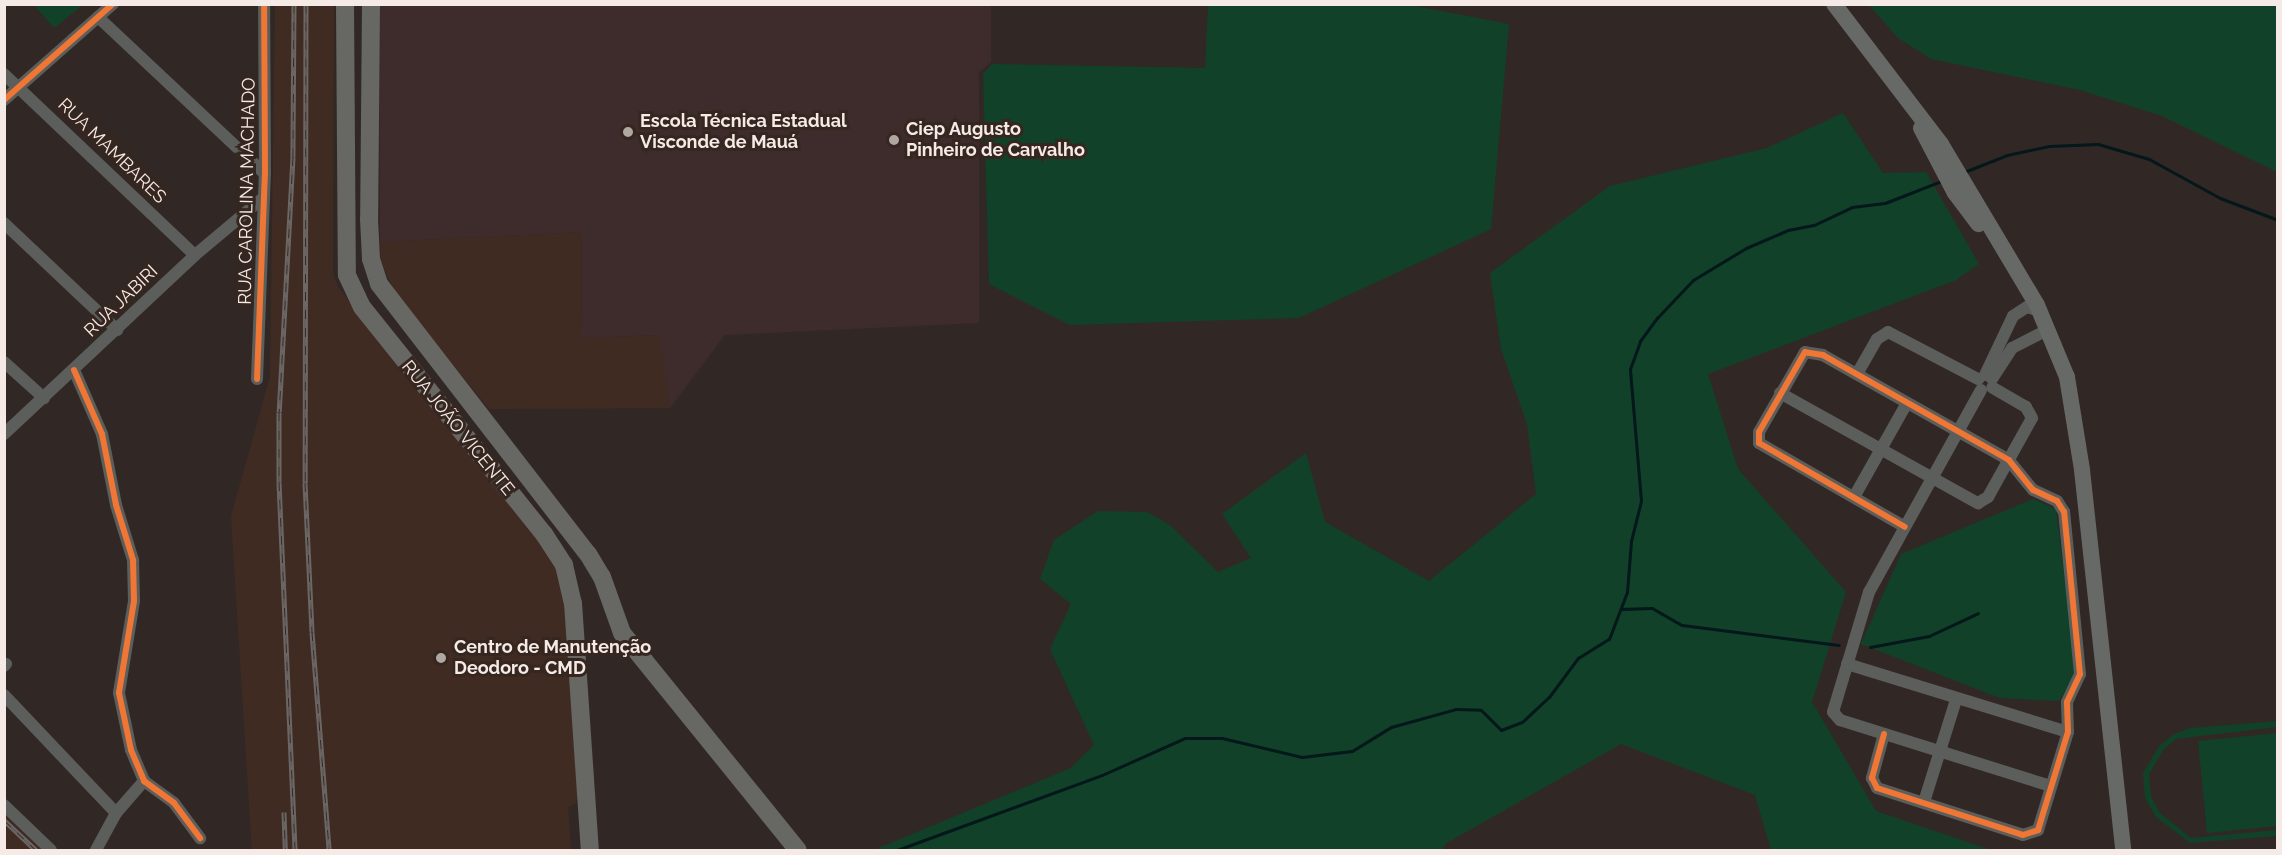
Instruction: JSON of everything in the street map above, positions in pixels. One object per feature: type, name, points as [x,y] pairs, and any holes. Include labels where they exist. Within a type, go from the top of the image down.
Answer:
[{"type":"main road","name":"RUA JOÃO VICENTE","points":[[345,4],[345,258],[352,291],[407,365],[544,534],[568,574],[575,618],[590,850]]},
{"type":"main road","name":"RUA JOÃO VICENTE","points":[[371,4],[369,219],[371,259],[379,284],[427,350],[572,531],[605,586],[622,633],[798,850]]},
{"type":"main road","points":[[1834,4],[1915,110],[2039,318],[2067,377],[2074,410],[2124,850]]},
{"type":"main road","points":[[345,40],[370,41]]},
{"type":"main road","points":[[345,212],[369,219]]},
{"type":"main road","points":[[407,365],[427,350]]},
{"type":"street","points":[[4,100],[113,4]]},
{"type":"street","name":"RUA CAROLINA MACHADO","points":[[257,379],[264,197],[264,4]]},
{"type":"street","points":[[98,17],[264,174]]},
{"type":"street","name":"RUA MAMBARES","points":[[4,74],[195,255]]},
{"type":"street","name":"RUA JABIRI","points":[[4,434],[195,255],[264,197]]},
{"type":"street","points":[[4,223],[117,330]]},
{"type":"street","points":[[2039,318],[2013,316],[1986,382],[1869,592],[1834,714],[1884,734],[2051,786]]},
{"type":"street","points":[[1986,382],[2039,318]]},
{"type":"street","points":[[1780,393],[1978,503],[1988,497],[2032,414],[2026,407],[1986,382],[1888,332],[1877,339],[1857,374]]},
{"type":"street","points":[[1884,734],[1874,784],[1882,790],[2027,835],[2039,828],[2068,732],[2067,704],[2079,681],[2080,663],[2064,512],[2054,499],[2033,490],[2009,460],[1817,351],[1808,351],[1780,393],[1759,432],[1759,443],[1905,526]]},
{"type":"street","points":[[4,362],[44,398]]},
{"type":"street","points":[[74,370],[102,434],[116,505],[133,560],[134,601],[119,693],[131,750],[144,780],[174,802],[200,838]]},
{"type":"street","points":[[1854,497],[1907,403]]},
{"type":"street","points":[[1847,664],[1956,700],[2068,732]]},
{"type":"street","points":[[4,695],[116,813]]},
{"type":"street","points":[[1924,802],[1956,700]]},
{"type":"street","points":[[96,850],[116,813],[144,780]]},
{"type":"street","points":[[4,805],[51,850]]},
{"type":"shaded area","points":[[275,5],[334,5],[333,273],[338,287],[538,536],[557,568],[565,593],[578,795],[575,804],[568,807],[571,850],[252,850],[231,516],[270,377]]},
{"type":"shaded area","points":[[379,5],[991,5],[991,62],[979,72],[979,323],[725,335],[670,408],[659,335],[581,338],[582,232],[380,242]]},
{"type":"shaded area","points":[[582,232],[581,338],[660,335],[670,408],[489,409],[393,290],[381,260],[380,242]]},
{"type":"shaded area","points":[[5,811],[45,850],[5,850]]},
{"type":"green space","points":[[34,5],[83,5],[54,28]]},
{"type":"green space","points":[[1208,5],[1410,5],[1509,24],[1491,229],[1299,318],[1070,325],[989,284],[983,74],[992,64],[1205,68]]},
{"type":"green space","points":[[1869,5],[2277,5],[2277,172],[2162,116],[2080,90],[1931,59],[1898,38]]},
{"type":"green space","points":[[1843,113],[1883,173],[1926,172],[1979,264],[1956,280],[1708,374],[1738,469],[1846,592],[1812,702],[1876,811],[1991,850],[1771,850],[1755,795],[1621,744],[1445,844],[1443,850],[874,850],[1071,768],[1094,745],[1050,649],[1071,604],[1040,579],[1054,540],[1098,511],[1147,512],[1170,525],[1218,572],[1251,558],[1222,514],[1306,453],[1325,522],[1429,581],[1536,494],[1527,424],[1501,349],[1490,273],[1610,186],[1767,148]]},
{"type":"green space","points":[[2033,499],[2056,509],[2075,665],[2071,682],[2059,701],[2000,698],[1861,644],[1901,554]]},
{"type":"green space","points":[[2277,721],[2277,727],[2176,739],[2164,749],[2149,774],[2151,796],[2160,813],[2191,838],[2277,830],[2277,836],[2190,843],[2156,817],[2145,798],[2143,773],[2160,745],[2174,734],[2191,728]]},
{"type":"green space","points":[[2277,733],[2277,826],[2207,833],[2198,741]]},
{"type":"waterway","points":[[1964,172],[2007,155],[2049,146],[2098,144],[2149,159],[2220,198],[2278,220]]},
{"type":"waterway","points":[[897,850],[1102,775],[1185,738],[1222,738],[1302,757],[1352,751],[1391,727],[1456,709],[1481,710],[1501,730],[1522,722],[1549,697],[1578,658],[1609,639],[1627,592],[1631,541],[1641,501],[1630,369],[1640,341],[1657,318],[1693,280],[1746,248],[1788,230],[1814,225],[1852,207],[1885,203],[1941,181]]},
{"type":"waterway","points":[[1621,609],[1652,608],[1682,625],[1839,645]]},
{"type":"waterway","points":[[1870,647],[1929,636],[1978,613]]},
{"type":"railway","points":[[294,4],[293,157],[279,412],[279,482],[295,850]]},
{"type":"railway","points":[[306,4],[305,483],[312,632],[329,850]]},
{"type":"railway","points":[[284,812],[285,850]]},
{"type":"railway","points":[[4,820],[36,850]]},
{"type":"cycle path","points":[[4,100],[113,4]]},
{"type":"cycle path","points":[[257,379],[265,174],[264,4]]},
{"type":"cycle path","points":[[1884,734],[1872,778],[1877,788],[2023,835],[2038,830],[2068,732],[2067,702],[2080,674],[2064,512],[2057,501],[2033,490],[2009,460],[1823,355],[1805,352],[1759,432],[1759,443],[1905,527]]},
{"type":"cycle path","points":[[74,370],[102,434],[116,505],[133,560],[134,601],[119,693],[131,750],[144,781],[174,803],[200,838]]},
{"type":"place","name":"Escola Técnica Estadual Visconde de Mauá","points":[[628,132]]},
{"type":"place","name":"Ciep Augusto Pinheiro de Carvalho","points":[[894,140]]},
{"type":"place","name":"Centro de Manutenção Deodoro - CMD","points":[[441,658]]}]
